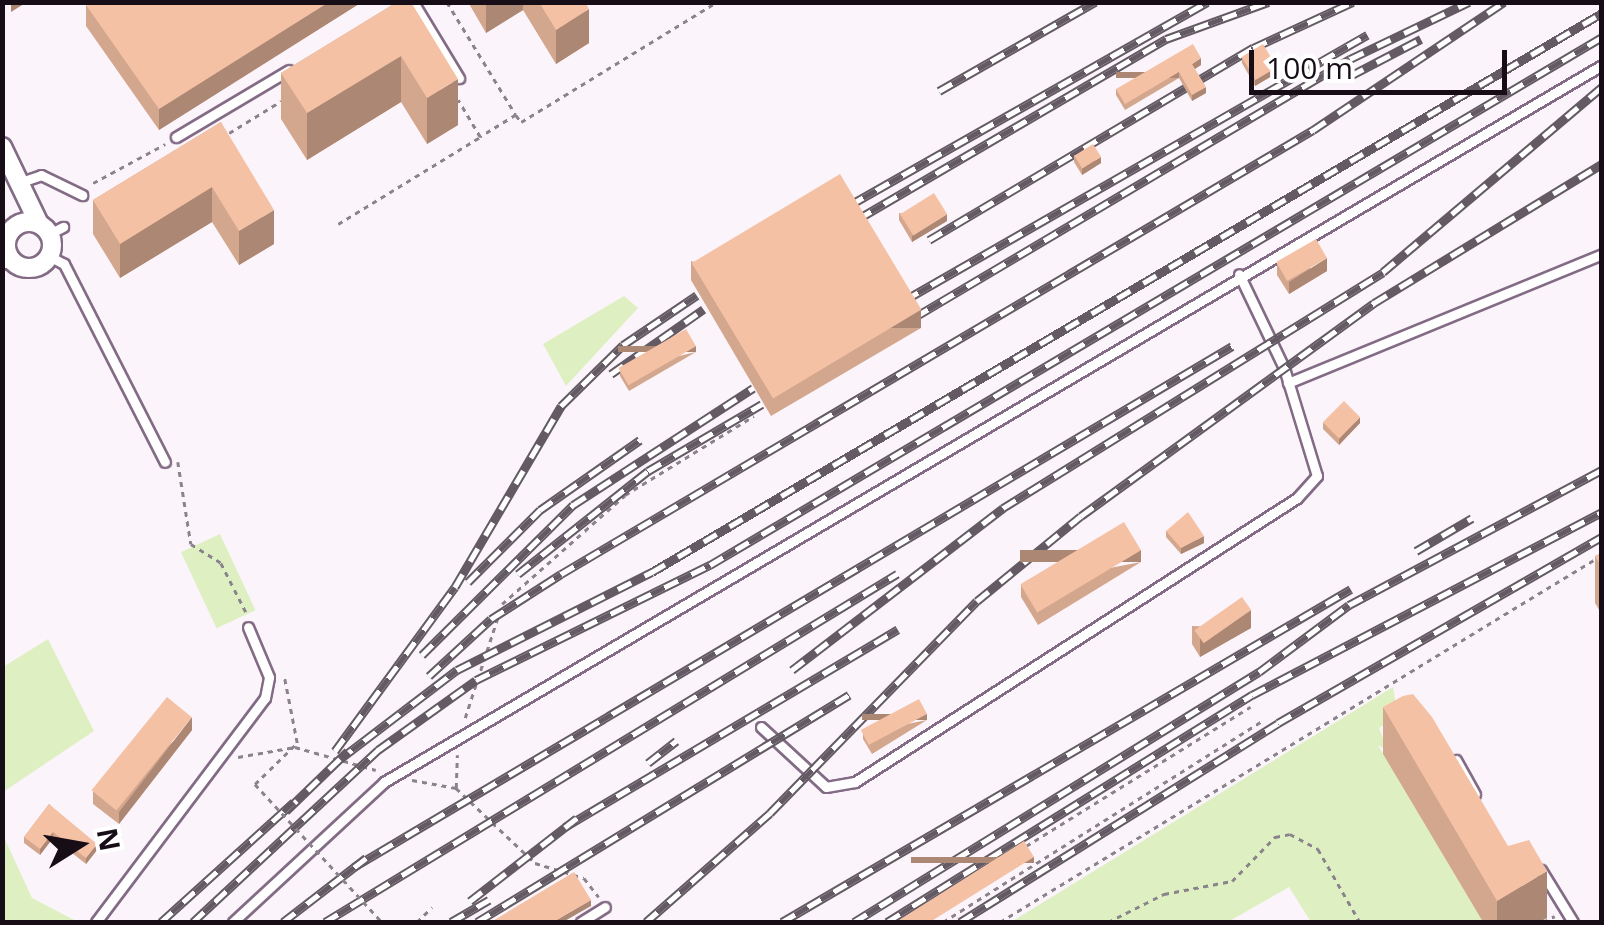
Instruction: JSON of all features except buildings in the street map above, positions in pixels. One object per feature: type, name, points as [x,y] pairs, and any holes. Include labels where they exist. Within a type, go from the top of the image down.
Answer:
[{"type":"street","points":[[2,147],[50,228],[50,256],[31,268],[6,262],[11,230],[50,228]]},
{"type":"lane","points":[[413,2],[458,78]]},
{"type":"lane","points":[[176,137],[306,60]]},
{"type":"lane","points":[[233,922],[311,840],[394,775],[1239,274],[1602,65]]},
{"type":"lane","points":[[20,182],[42,176],[82,195]]},
{"type":"lane","points":[[1288,383],[1602,254]]},
{"type":"lane","points":[[50,256],[64,264],[165,462]]},
{"type":"lane","points":[[761,727],[779,753],[839,788],[999,696],[1058,644],[1297,498],[1316,476],[1288,383],[1239,274]]},
{"type":"lane","points":[[96,922],[212,761],[266,698],[268,672],[250,626]]},
{"type":"lane","points":[[1449,751],[1479,804]]},
{"type":"lane","points":[[1520,863],[1542,871],[1570,922]]},
{"type":"lane","points":[[581,922],[605,907]]},
{"type":"path","points":[[447,2],[521,122],[717,2]]},
{"type":"path","points":[[450,86],[480,137]]},
{"type":"path","points":[[222,137],[288,96]]},
{"type":"path","points":[[338,224],[516,115]]},
{"type":"path","points":[[82,195],[176,137]]},
{"type":"path","points":[[456,788],[461,736],[502,604],[626,495],[754,416]]},
{"type":"path","points":[[180,465],[191,544],[221,563],[250,626]]},
{"type":"path","points":[[1000,922],[1602,556]]},
{"type":"path","points":[[281,671],[295,747]]},
{"type":"path","points":[[1010,856],[1250,708]]},
{"type":"path","points":[[943,922],[1261,722]]},
{"type":"path","points":[[295,747],[255,784],[382,922]]},
{"type":"path","points":[[212,761],[295,747],[456,788],[535,863],[584,878],[605,907]]},
{"type":"path","points":[[1108,922],[1164,894],[1232,881],[1274,837],[1290,834],[1318,850],[1360,922]]},
{"type":"path","points":[[1546,906],[1550,916]]},
{"type":"path","points":[[417,922],[432,907]]},
{"type":"path","points":[[1543,922],[1558,914]]},
{"type":"green space","points":[[624,296],[638,308],[566,386],[543,344]]},
{"type":"green space","points":[[220,534],[255,610],[217,628],[181,552]]},
{"type":"green space","points":[[48,639],[94,731],[3,792],[3,667]]},
{"type":"green space","points":[[1393,687],[1398,717],[1379,728],[1388,751],[1378,745],[1483,922],[1311,922],[1289,887],[1228,922],[1011,922]]},
{"type":"green space","points":[[3,835],[32,898],[78,922],[3,922]]},
{"type":"railway","points":[[939,91],[1095,2]]},
{"type":"railway","points":[[850,205],[1207,2]]},
{"type":"railway","points":[[858,219],[1166,39],[1268,2]]},
{"type":"railway","points":[[929,240],[1253,48],[1353,2]]},
{"type":"railway","points":[[915,317],[1350,59],[1469,2]]},
{"type":"railway","points":[[429,676],[491,619],[561,574],[1313,130],[1504,2]]},
{"type":"railway","points":[[340,759],[457,670],[652,572],[1602,13]]},
{"type":"railway","points":[[905,300],[1367,35]]},
{"type":"railway","points":[[193,922],[378,750],[476,680],[710,565],[1602,37]]},
{"type":"railway","points":[[1350,76],[1421,39]]},
{"type":"railway","points":[[792,670],[1003,508],[1383,272],[1602,87]]},
{"type":"railway","points":[[646,922],[770,813],[977,601],[1081,516],[1374,303],[1602,164]]},
{"type":"railway","points":[[335,751],[455,587],[561,406],[623,345],[697,295]]},
{"type":"railway","points":[[611,374],[704,309]]},
{"type":"railway","points":[[354,867],[1232,346]]},
{"type":"railway","points":[[422,655],[573,505],[753,388]]},
{"type":"railway","points":[[518,574],[648,471],[762,404]]},
{"type":"railway","points":[[468,582],[540,510],[640,440]]},
{"type":"railway","points":[[854,922],[1259,672],[1349,605],[1602,470]]},
{"type":"railway","points":[[887,922],[1252,695],[1602,512]]},
{"type":"railway","points":[[1416,551],[1472,518]]},
{"type":"railway","points":[[960,922],[1278,723],[1602,537]]},
{"type":"railway","points":[[325,922],[897,574]]},
{"type":"railway","points":[[782,922],[1351,589]]},
{"type":"railway","points":[[565,827],[898,629]]},
{"type":"railway","points":[[477,922],[849,695]]},
{"type":"railway","points":[[648,763],[676,741]]},
{"type":"railway","points":[[286,811],[348,751]]},
{"type":"railway","points":[[161,922],[294,802]]},
{"type":"railway","points":[[470,901],[577,818]]},
{"type":"railway","points":[[283,922],[366,858]]},
{"type":"railway","points":[[451,922],[489,900]]}]
